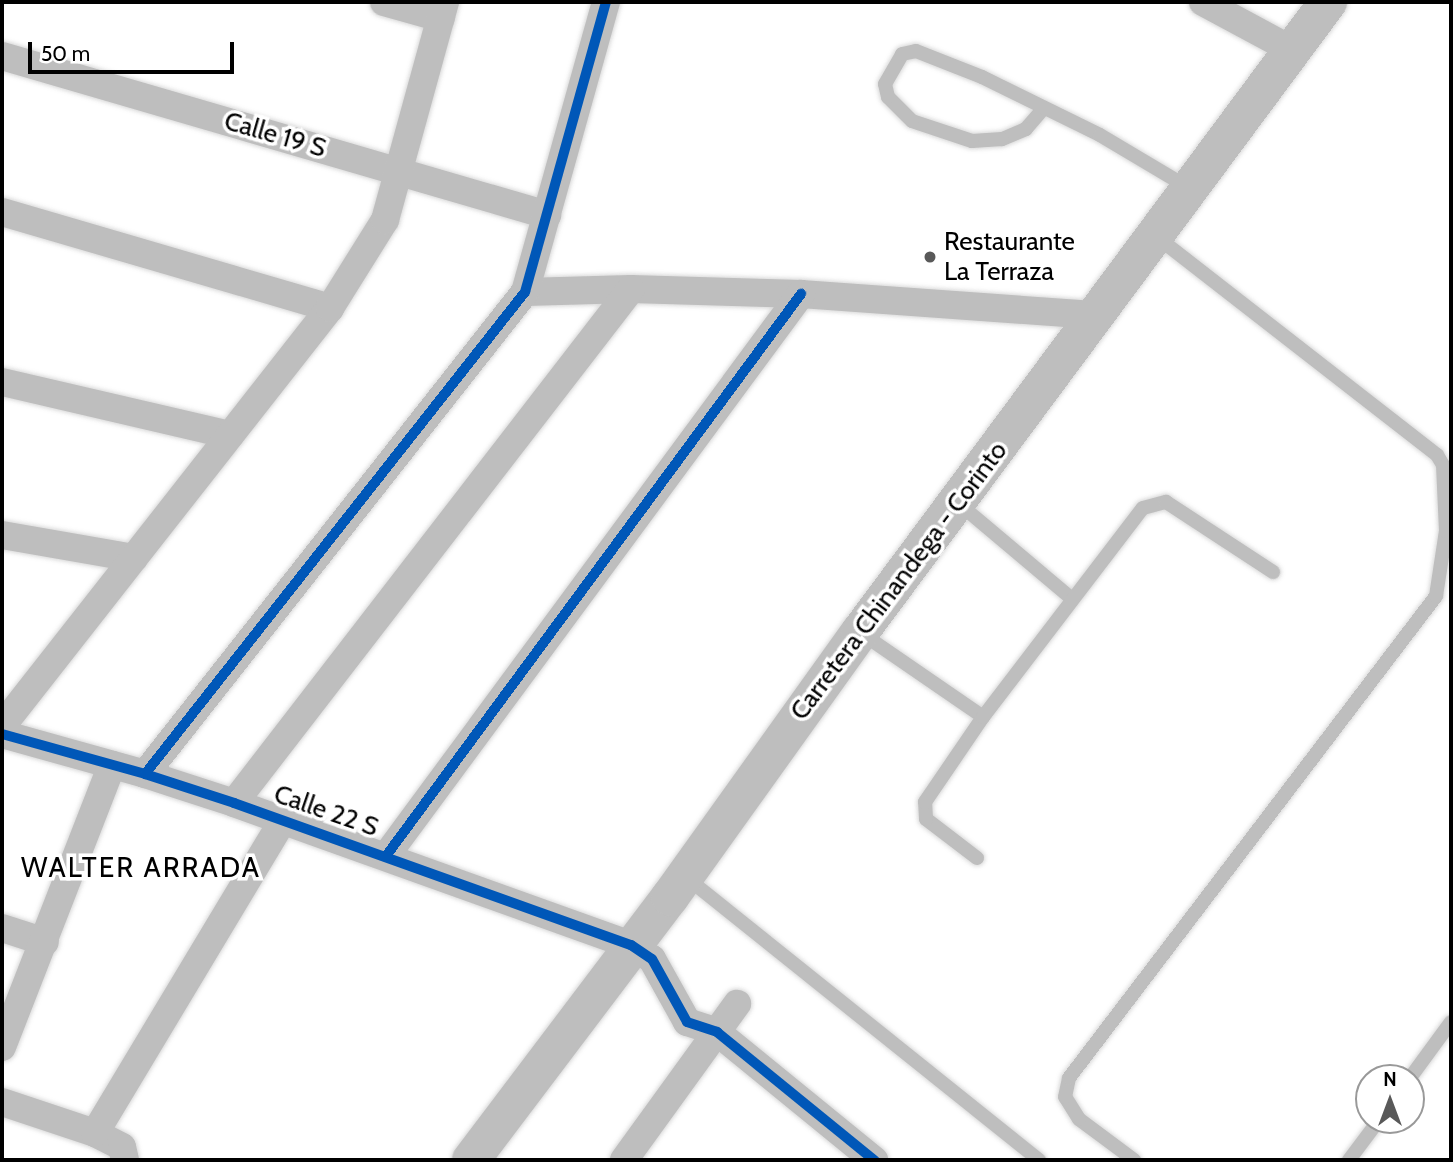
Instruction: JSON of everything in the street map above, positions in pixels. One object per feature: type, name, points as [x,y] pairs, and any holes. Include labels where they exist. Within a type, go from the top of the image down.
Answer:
[{"type":"highway","name":"Carretera Chinandega - Corinto","points":[[471,1160],[631,944],[670,897],[683,875],[860,632],[1328,2]]},
{"type":"street","points":[[2,726],[330,307],[386,220],[443,10],[384,2]]},
{"type":"street","points":[[145,774],[525,292],[606,2]]},
{"type":"street","points":[[1203,2],[1292,50]]},
{"type":"street","name":"Calle 19 S","points":[[2,56],[547,215]]},
{"type":"street","points":[[2,212],[330,307]]},
{"type":"street","points":[[525,292],[631,289],[801,294],[1097,315]]},
{"type":"street","points":[[234,803],[631,289]]},
{"type":"street","points":[[386,856],[801,294]]},
{"type":"street","points":[[2,382],[230,435]]},
{"type":"street","points":[[2,535],[134,558]]},
{"type":"street","name":"Calle 22 S","points":[[2,734],[145,774],[234,803],[631,944]]},
{"type":"street","points":[[2,1048],[112,765]]},
{"type":"street","points":[[94,1133],[283,820]]},
{"type":"street","points":[[2,928],[44,942]]},
{"type":"street","points":[[631,944],[652,959],[687,1022],[717,1032],[874,1160]]},
{"type":"street","points":[[630,1158],[737,1004]]},
{"type":"street","points":[[2,1102],[94,1133],[122,1147],[125,1160]]},
{"type":"lane","points":[[1044,108],[1026,129],[1002,139],[972,141],[912,121],[888,97],[885,84],[902,54],[916,51],[982,77],[1100,135],[1190,189]]},
{"type":"lane","points":[[1134,1160],[1079,1119],[1065,1097],[1069,1078],[1436,596],[1447,566],[1443,465],[1437,455],[1156,236]]},
{"type":"lane","points":[[957,502],[1071,598]]},
{"type":"lane","points":[[977,858],[926,819],[925,802],[983,717],[1071,598],[1143,508],[1166,502],[1273,572]]},
{"type":"lane","points":[[860,632],[983,717]]},
{"type":"lane","points":[[683,875],[1039,1160]]},
{"type":"lane","points":[[1420,1064],[1451,1022]]},
{"type":"lane","points":[[1349,1160],[1368,1134]]},
{"type":"cycle path","points":[[145,774],[525,292],[606,2]]},
{"type":"cycle path","points":[[386,856],[801,294]]},
{"type":"cycle path","points":[[2,734],[145,774],[234,803],[631,945],[652,959],[687,1022],[717,1032],[874,1160]]},
{"type":"place","name":"Restaurante La Terraza","points":[[930,257]]},
{"type":"district","name":"WALTER ARRADA","points":[[141,867]]}]
